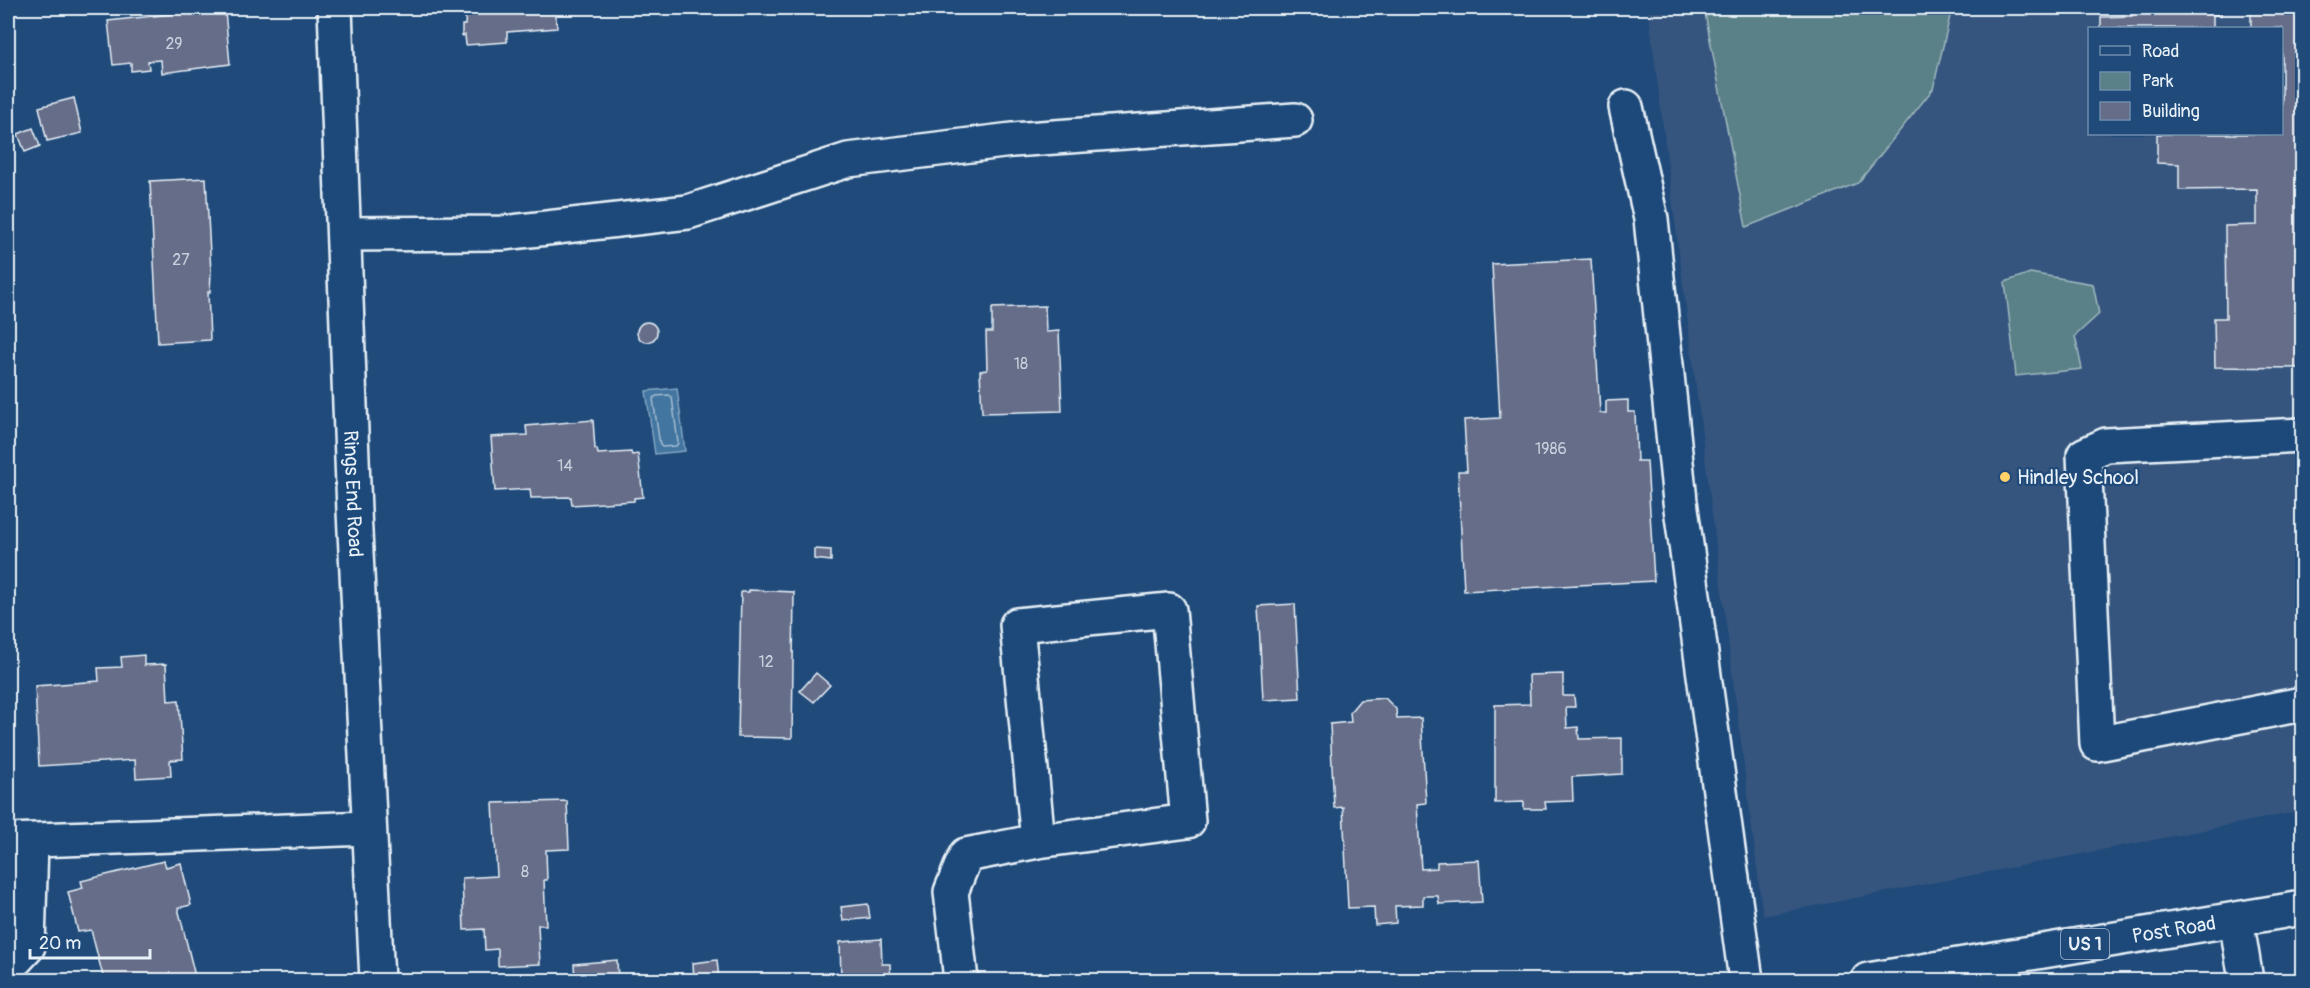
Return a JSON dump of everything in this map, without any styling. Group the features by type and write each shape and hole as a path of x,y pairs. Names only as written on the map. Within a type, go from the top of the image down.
{"street":[{"name":"Rings End Road","path":"335,8 354,511 377,981"},
{"path":"1626,107 1651,219 1680,501 1746,981"},
{"path":"344,234 503,233 688,212 848,160 1012,140 1295,120"},
{"path":"2302,435 2106,445 2084,455 2097,744 2302,704"},
{"path":"962,981 951,892 966,855 1038,841 1188,821 1169,610 1017,625 1038,841"},
{"path":"8,960 16,959 28,946 19,841 369,828"},
{"name":"Post Road","path":"1868,981 2302,908"},
{"path":"2236,919 2246,981"}],"shaded area":[{"name":"Hindley School","path":"1648,8 2302,8 2302,811 1763,916"}],"green space":[{"path":"1704,8 1951,8 1951,12 1933,89 1858,183 1746,227"},
{"path":"2030,273 2093,284 2099,314 2075,336 2082,369 2016,376 2005,282"}],"water":[{"path":"677,388 685,451 655,454 646,391"}],"building":[{"path":"466,8 555,8 557,28 507,32 507,42 466,45 465,35 462,36 462,25 465,25"},
{"path":"2132,8 2221,8 2221,15 2213,15 2213,27 2101,27 2101,17 2132,16"},
{"path":"2251,8 2302,8 2302,368 2215,367 2214,318 2226,318 2225,226 2257,225 2257,189 2179,190 2179,164 2157,163 2157,135 2283,135 2283,27 2251,27"},
{"path":"225,11 230,64 162,73 161,60 148,61 149,69 131,71 131,63 113,65 108,21 189,12 189,14"},
{"path":"74,98 82,133 47,141 39,107"},
{"path":"33,128 40,146 25,152 18,134"},
{"path":"206,178 211,273 210,292 208,292 210,340 158,343 150,181"},
{"path":"1591,259 1600,413 1606,413 1606,401 1628,400 1628,412 1635,412 1637,461 1647,461 1654,581 1464,591 1458,471 1467,471 1464,420 1500,418 1492,264"},
{"path":"1045,306 1046,332 1059,331 1062,411 982,413 980,371 987,370 986,332 992,332 992,308"},
{"path":"647,322 654,325 657,332 654,339 647,342 640,339 637,332 640,325"},
{"path":"593,420 595,449 598,454 631,452 632,455 638,454 643,497 634,498 634,501 572,505 571,497 531,498 530,489 495,491 491,437 527,435 526,426"},
{"path":"814,549 831,550 831,561 814,559"},
{"path":"749,590 794,592 792,738 738,737 741,592 749,592"},
{"path":"1295,604 1300,698 1263,700 1258,606"},
{"path":"144,655 144,665 166,664 168,701 179,700 183,759 170,760 171,776 136,778 135,760 39,766 35,686 99,681 98,668 122,667 121,657"},
{"path":"816,673 830,685 814,702 800,691"},
{"path":"1563,674 1563,696 1574,696 1575,707 1566,707 1567,728 1578,727 1579,739 1622,738 1622,774 1572,777 1573,801 1545,802 1546,809 1524,809 1524,802 1495,803 1495,705 1530,704 1529,675"},
{"path":"1385,698 1396,709 1397,719 1421,718 1426,803 1417,804 1421,869 1437,868 1437,862 1479,860 1482,902 1439,904 1438,896 1423,896 1423,905 1395,906 1396,923 1375,925 1374,907 1348,908 1343,807 1334,808 1330,724 1351,722 1350,712 1360,700"},
{"path":"567,801 569,849 546,850 547,880 544,880 546,925 538,925 540,964 498,966 498,949 485,950 484,929 464,930 462,878 497,876 493,803"},
{"path":"164,861 166,867 181,863 191,905 178,908 196,980 104,980 91,930 78,932 68,892 83,888 81,881"},
{"path":"868,904 870,918 843,921 841,907"},
{"path":"881,939 882,964 890,964 891,980 841,980 840,942"},
{"path":"617,960 618,980 575,980 574,964"},
{"path":"717,960 719,980 694,980 693,963"}],"place":[{"name":"Hindley School","path":"2005,477"}]}
